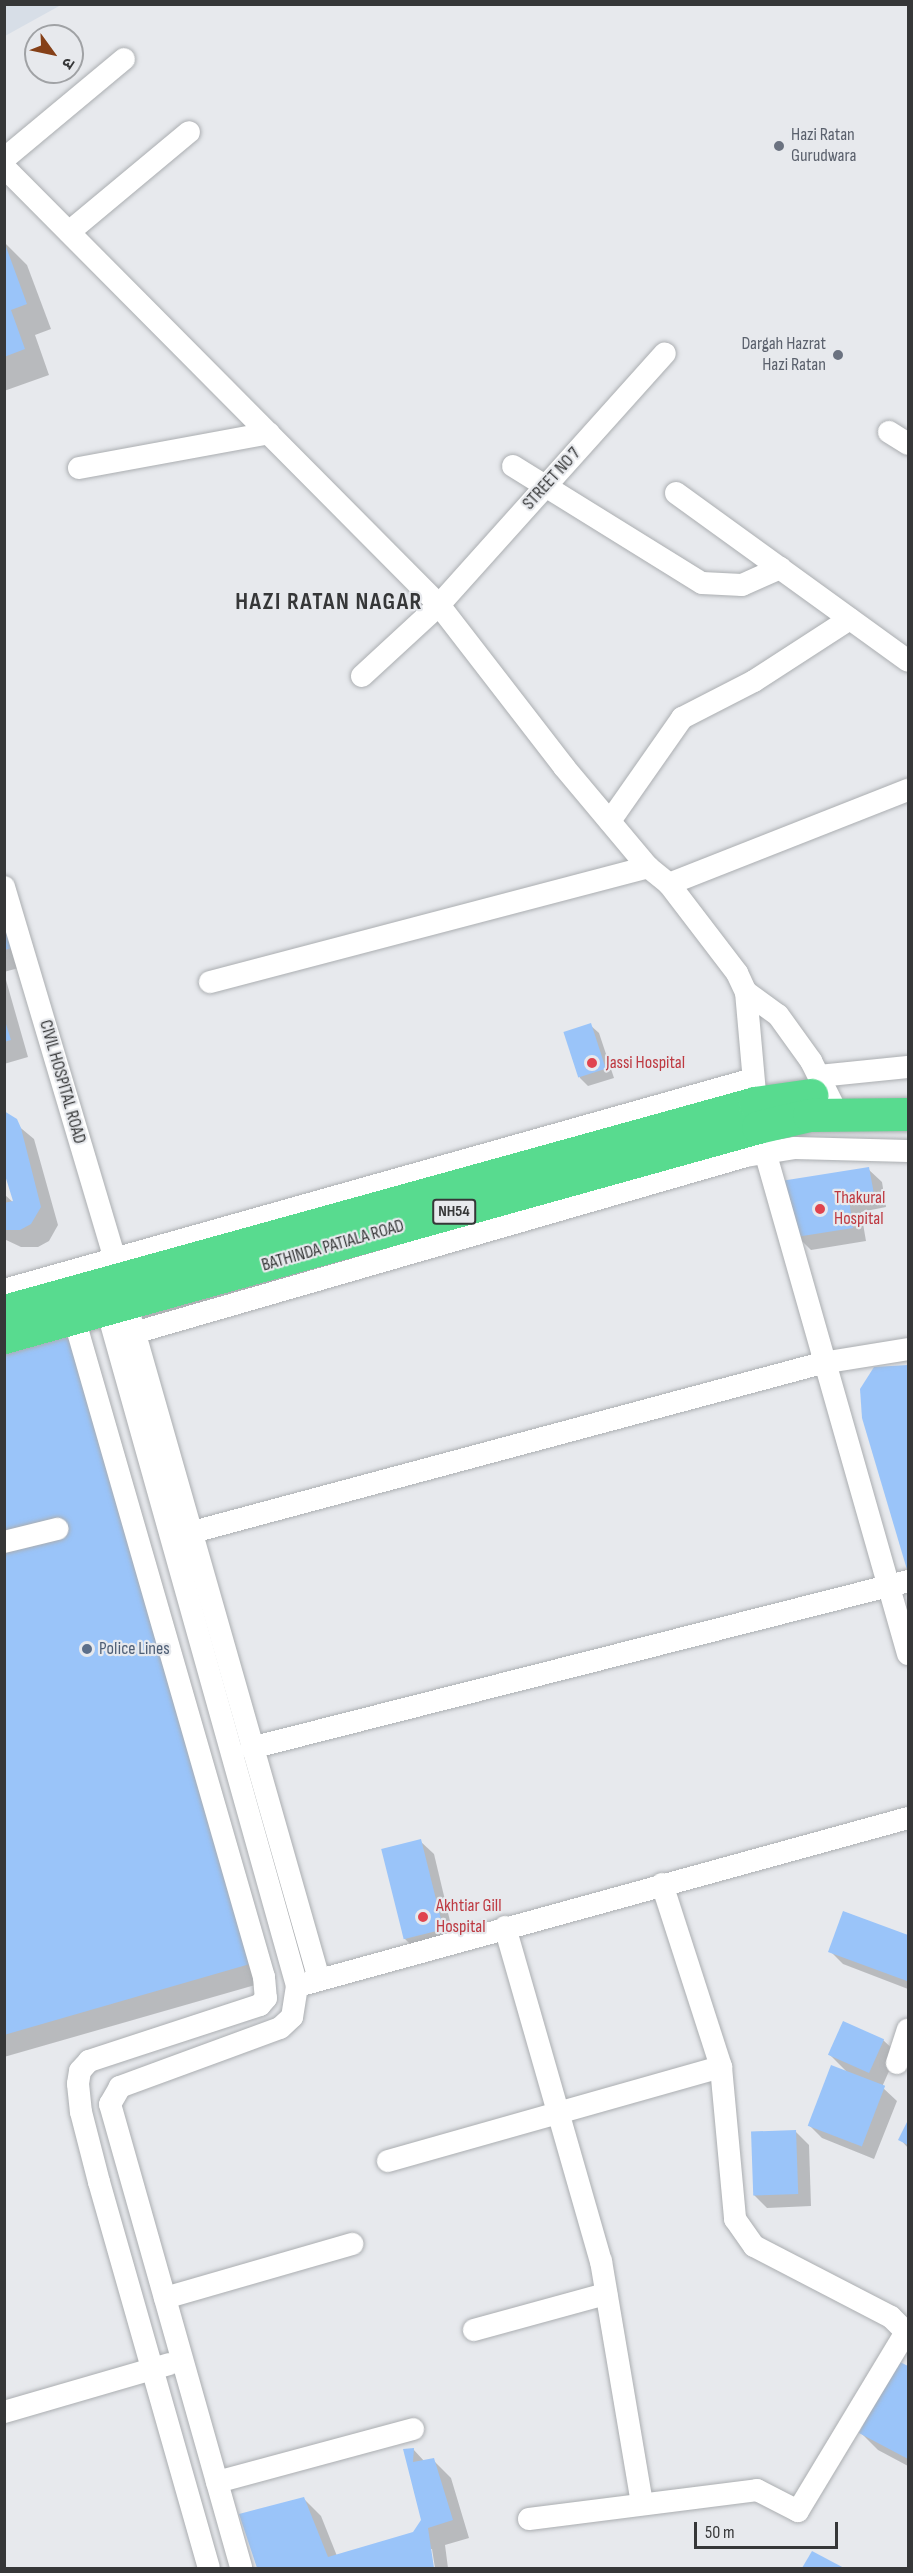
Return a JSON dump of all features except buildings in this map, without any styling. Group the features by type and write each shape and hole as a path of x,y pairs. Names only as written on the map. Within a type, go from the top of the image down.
{"highway":[{"name":"NH54","path":"828,1094 909,1114"},
{"name":"NH54","path":"4,1337 828,1094 909,1095"},
{"name":"NH54","path":"4,1311 120,1304"}],"street":[{"path":"4,159 124,59"},
{"path":"69,232 189,132"},
{"path":"4,167 439,605 610,821 648,867 669,884 746,992 778,1015 828,1094 909,1066"},
{"name":"STREET NO 7","path":"362,676 439,605 665,353"},
{"path":"889,432 909,444"},
{"path":"79,468 269,433"},
{"path":"513,466 702,583 742,585 780,568"},
{"path":"676,493 909,661"},
{"path":"610,821 682,718 754,681 850,619"},
{"path":"669,884 909,790"},
{"path":"210,982 648,867"},
{"name":"CIVIL HOSPITAL ROAD","path":"4,887 120,1304"},
{"path":"746,992 758,1116 822,1363 898,1583 909,1654"},
{"path":"4,1290 120,1304 758,1116 840,1147 909,1151"},
{"path":"83,1350 120,1304"},
{"path":"120,1304 319,1979"},
{"path":"120,1304 297,1986 292,2017 280,2028 114,2092 110,2104 241,2568"},
{"path":"74,1318 219,1811 264,1977 266,1998"},
{"path":"189,1533 822,1363 909,1349"},
{"path":"4,1542 57,1529"},
{"path":"251,1748 898,1583"},
{"path":"209,2568 81,2112 80,2071 89,2061 108,2053 249,2012 266,1998 319,1979 909,1818"},
{"path":"529,2519 757,2490 798,2511 907,2333 891,2317 754,2246 735,2219 721,2067 662,1884"},
{"path":"505,1927 559,2112 606,2294 642,2503"},
{"path":"897,2063 909,2030"},
{"path":"388,2161 721,2067"},
{"path":"165,2298 352,2244"},
{"path":"474,2330 606,2294"},
{"path":"4,2412 155,2369 182,2359"},
{"path":"217,2482 413,2429"}],"shaded area":[{"path":"5,4 61,4 24,24 5,36"}],"place":[{"name":"Hazi Ratan Gurudwara","path":"779,146"},
{"name":"Dargah Hazrat Hazi Ratan","path":"838,355"},
{"name":"Jassi Hospital","path":"592,1063"},
{"name":"Thakural Hospital","path":"820,1209"},
{"name":"Police Lines","path":"87,1649"},
{"name":"Akhtiar Gill Hospital","path":"423,1917"}],"district":[{"name":"HAZI RATAN NAGAR","path":"329,602"}]}
